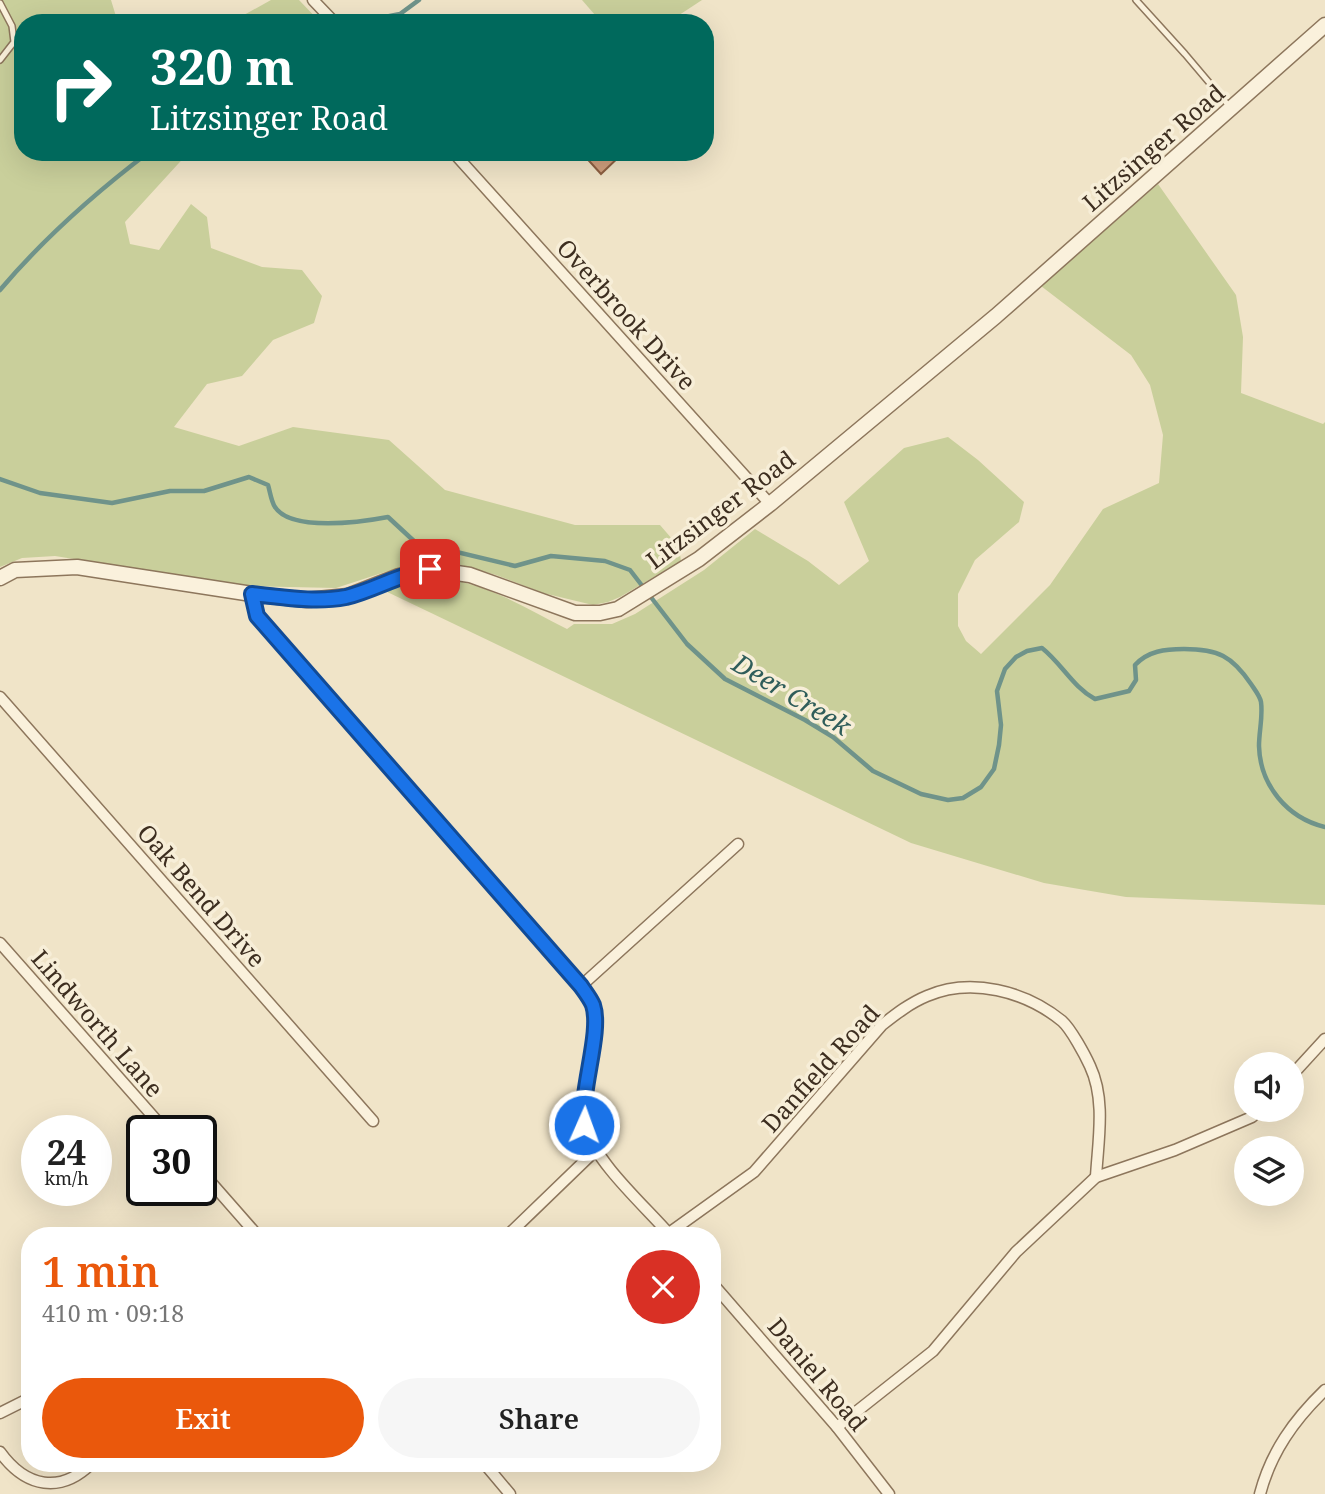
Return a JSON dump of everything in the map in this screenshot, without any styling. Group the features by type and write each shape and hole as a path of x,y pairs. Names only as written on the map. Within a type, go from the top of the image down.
{"street":[{"path":"313,0 327,14"},
{"name":"Litzsinger Road","path":"0,578 15,570 77,567 307,600 348,596 398,576 430,569 470,575 575,613 600,614 626,604 722,543 770,504 996,316 1325,25"},
{"name":"Overbrook Drive","path":"461,161 770,504"},
{"path":"252,594 257,616 581,986 593,1004 595,1023 583,1113 584,1125 595,1151 664,1227"},
{"name":"Oak Bend Drive","path":"0,697 373,1121"},
{"path":"581,986 738,844"},
{"name":"Lindworth Lane","path":"0,943 152,1115"},
{"name":"Danfield Road","path":"679,1227 754,1172 882,1025 904,1008 928,996 951,989 977,987 1027,998 1064,1023 1091,1068 1101,1110 1096,1177"},
{"path":"1304,1062 1325,1039"},
{"path":"837,1427 933,1351 1016,1252 1096,1177 1175,1150 1240,1122"},
{"path":"516,1227 595,1151"},
{"path":"217,1189 250,1227"},
{"name":"Daniel Road","path":"721,1293 837,1427 884,1493"},
{"path":"1260,1494 1283,1438 1304,1410 1325,1390"},
{"path":"0,1413 21,1402"},
{"path":"0,1452 17,1472 32,1483 48,1487 65,1485 84,1472"},
{"path":"492,1472 510,1494"}],"lane":[{"path":"1136,0 1231,109"},
{"path":"0,3 12,26 14,42 0,60"}],"green space":[{"path":"0,0 111,0 115,14 14,14 14,161 181,161 125,222 130,244 159,250 191,204 207,217 211,248 262,267 302,270 322,296 314,323 273,340 242,376 207,384 174,427 239,446 293,427 389,440 445,490 575,525 660,525 679,547 681,561 620,597 593,605 543,593 496,575 447,561 425,559 336,588 243,586 55,556 22,558 0,567"},
{"path":"271,0 299,0 312,14 246,14"},
{"path":"582,0 702,0 681,14 594,14"},
{"path":"1158,184 1236,295 1243,337 1241,393 1323,424 1325,422 1325,905 1126,897 1044,883 911,843 381,589 418,579 438,578 496,593 567,629 574,624 612,624 635,614 704,570 755,529 808,561 839,585 869,561 844,502 904,448 948,437 1024,502 1019,522 975,560 958,594 958,626 966,641 981,654 1050,585 1103,509 1159,483 1163,435 1150,385 1131,355 1041,286"}],"building":[{"path":"589,161 615,161 601,174"}],"waterway":[{"path":"400,14 419,0"},
{"path":"0,290 34,252 71,217 138,161"},
{"name":"Deer Creek","path":"0,479 40,493 112,503 170,491 204,491 249,477 268,485 275,507 283,515 296,520 328,523 388,517 415,542 515,566 551,556 605,561 630,570 687,644 725,679 833,737 873,771 921,794 948,800 963,798 981,787 994,769 1001,725 997,691 1005,669 1016,657 1042,648 1080,688 1095,699 1129,691 1136,680 1135,665 1151,654 1177,649 1215,653 1237,667 1260,698 1259,746 1264,774 1270,786 1288,808 1311,823 1325,827"}],"route":[{"path":"430,569 398,576 348,596 330,599 307,600 252,594 257,616 581,986 593,1004 595,1023 583,1113 584,1125"}]}
